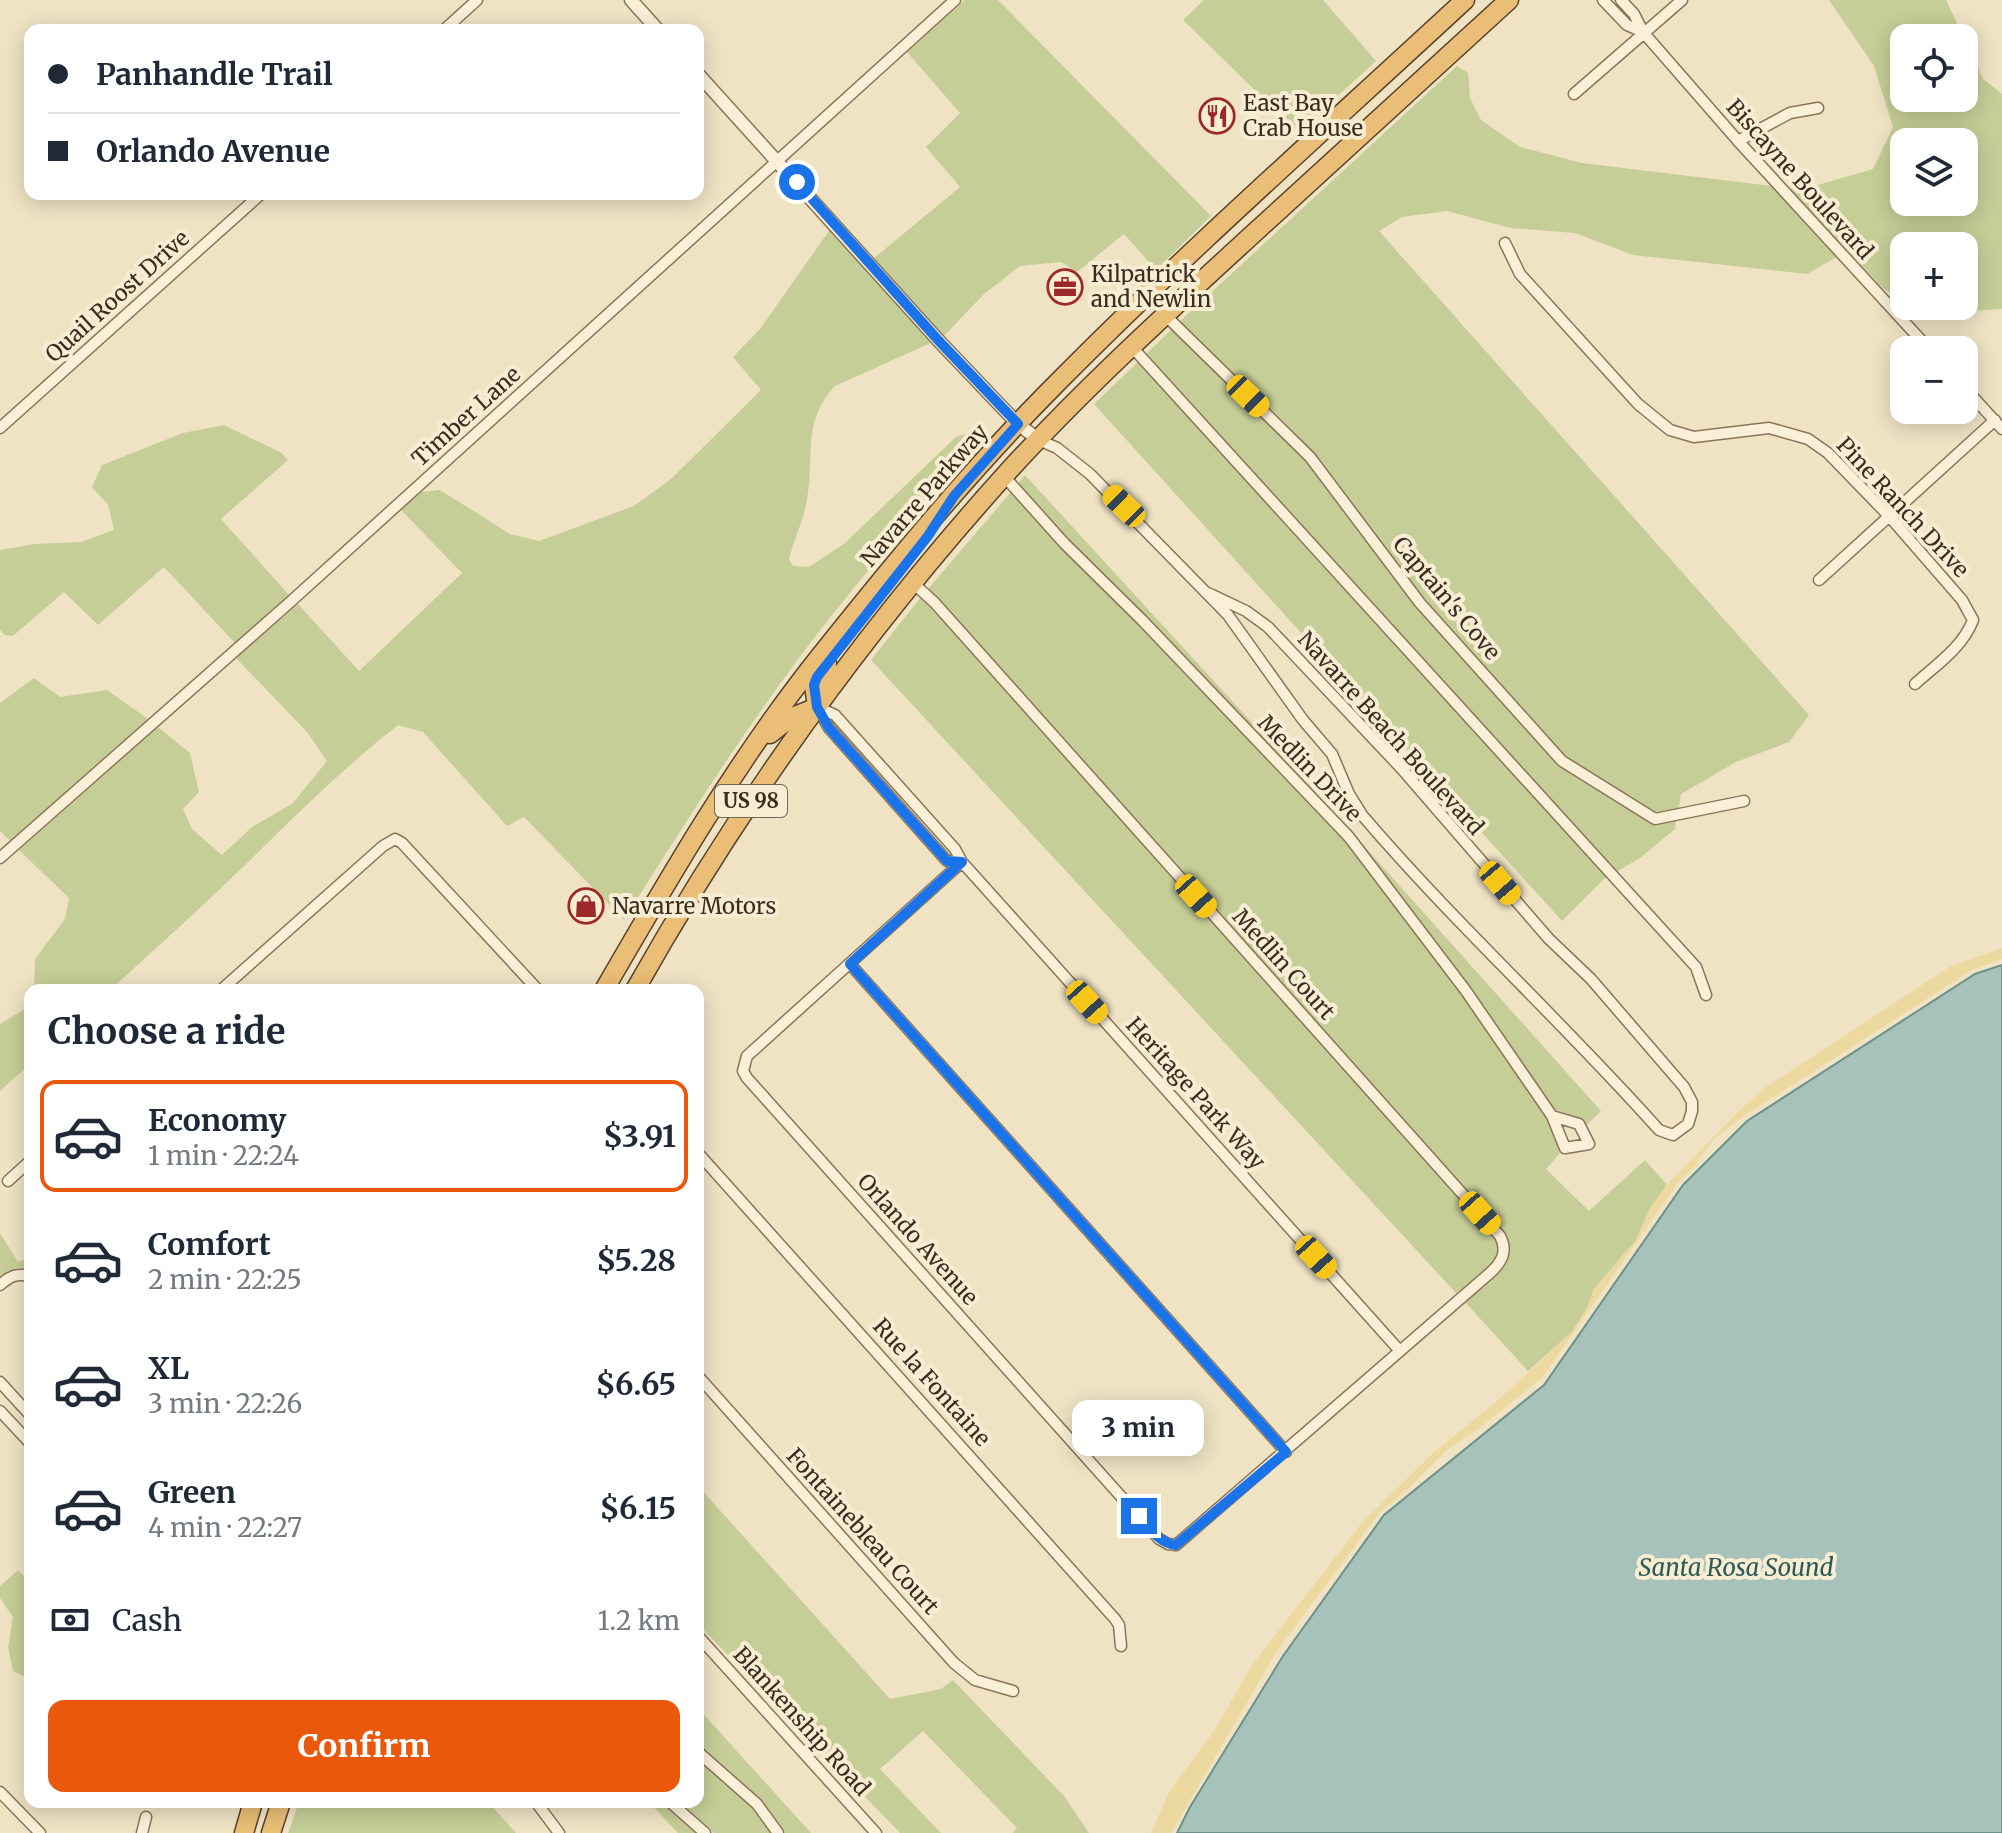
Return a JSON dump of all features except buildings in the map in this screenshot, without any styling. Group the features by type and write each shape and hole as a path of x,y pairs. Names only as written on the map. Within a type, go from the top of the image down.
{"highway":[{"name":"Navarre Parkway","path":"607,984 674,869 746,758 819,657 954,496 1018,424 1147,295 1465,0"},
{"name":"US 98","path":"639,984 768,775 914,584 1004,476 1165,315 1509,0"},
{"path":"746,758 783,723 817,707 814,685 817,677 928,536 954,496"},
{"path":"244,1833 251,1808"},
{"path":"271,1833 279,1808"}],"street":[{"path":"451,24 477,0"},
{"path":"631,0 653,24"},
{"name":"Timber Lane","path":"0,858 300,594 955,0"},
{"name":"Biscayne Boulevard","path":"1603,0 1627,25 1643,32"},
{"name":"Biscayne Boulevard","path":"1621,0 1634,14 1643,32 1738,141 1917,336"},
{"path":"1574,94 1682,0"},
{"path":"704,81 1018,424 1039,440 1057,448 1090,474 1208,593"},
{"path":"1738,141 1790,113 1818,108"},
{"name":"Quail Roost Drive","path":"0,428 254,200"},
{"name":"Pine Ranch Drive","path":"1505,243 1520,274 1659,423 1670,430 1694,437 1769,428 1808,439 1828,453 1889,516 1962,600 1973,620 1958,645 1915,684"},
{"name":"Captain's Cove","path":"1165,315 1310,457 1420,603 1562,761 1655,819 1744,801"},
{"path":"1132,347 1696,967 1706,995"},
{"path":"1819,580 1889,516 1998,425 1978,403"},
{"name":"Medlin Drive","path":"1004,476 1064,543 1142,620 1349,837 1466,991 1552,1116"},
{"name":"Medlin Court","path":"914,584 934,602 1500,1236 1504,1251 1498,1266 1399,1350"},
{"name":"Navarre Beach Boulevard","path":"1208,593 1246,611 1268,627 1401,768 1549,939 1591,979 1684,1087 1692,1102 1688,1124 1683,1130 1673,1135 1659,1130 1599,1063 1476,941 1375,831 1353,803 1332,754 1303,720 1246,638 1208,593"},
{"name":"Heritage Park Way","path":"817,707 835,715 955,849 962,862 1399,1350"},
{"path":"228,984 383,846 395,839 532,984"},
{"name":"Orlando Avenue","path":"962,862 747,1056 743,1071 1159,1539 1168,1544 1183,1542 1286,1452"},
{"path":"850,964 1286,1452 1399,1350"},
{"name":"Rue la Fontaine","path":"704,1160 1115,1619 1119,1625 1121,1646"},
{"path":"8,1181 24,1166"},
{"path":"0,1285 9,1277 24,1275"},
{"path":"0,1382 24,1408"},
{"name":"Fontainebleau Court","path":"704,1383 954,1663 975,1680 1013,1691"},
{"path":"0,1411 24,1437"},
{"name":"Blankenship Road","path":"704,1643 876,1833"},
{"path":"704,1757 757,1804 778,1833"},
{"path":"0,1792 40,1833"},
{"path":"540,1808 559,1833"},
{"path":"677,1808 705,1833"},
{"path":"142,1833 146,1817"}],"green space":[{"path":"965,0 998,0 1211,216 1156,270 1124,234 1077,272 1061,262 1020,266 983,295 943,337 873,259 960,187 926,147 960,113 907,52"},
{"path":"1204,0 1323,0 1376,61 1298,132 1183,20"},
{"path":"1829,0 1946,0 1957,24 1890,24 1890,112 1978,112 1978,68 1983,79 2002,94 2002,309 1978,310 1978,232 1890,232 1890,293 1788,188 1804,189 1873,169 1890,133 1890,216 1978,216 1978,128 1893,127 1874,66"},
{"path":"1457,66 1468,73 1470,98 1481,120 1520,147 1582,163 1772,186 1837,257 1807,274 1633,255 1575,233 1510,228 1447,211 1402,217 1379,231 1809,715 1789,742 1736,762 1681,794 1679,808 1656,813 1565,757 1425,599 1313,453 1179,322"},
{"path":"831,228 933,342 835,386 824,399 813,426 807,499 789,559 793,566 809,567 845,543 957,436 977,431 983,438 881,555 808,646 723,766 624,920 524,817 507,826 423,732 398,725 338,776 117,984 34,984 35,959 65,919 69,898 19,850 158,727 190,753 199,792 183,809 192,829 222,855 252,827 292,804 327,761 307,732 236,658 298,604 359,671 462,573 401,510 421,492 440,490 510,534 539,541 634,506 671,479 761,390 733,357 760,329"},
{"path":"1172,329 1306,461 1416,606 1558,765 1653,824 1676,821 1675,829 1640,858 1604,879 1562,921 1094,404"},
{"path":"224,425 282,453 288,460 221,519 289,595 284,600 230,647 234,642 164,567 98,625 64,592 13,636 5,635 0,630 0,550 35,544 81,542 114,530 108,505 92,487 102,465 183,433"},
{"path":"1025,475 1344,823 1146,616 1068,540 1018,484"},
{"path":"1011,492 1060,547 1138,624 1345,841 1461,994 1546,1116 1562,1151 1546,1169 1589,1211 1645,1160 1667,1185 1650,1208 1636,1240 1594,1289 1588,1306 1572,1332 1528,1371 1465,1302 1500,1273 1509,1254 1504,1232 928,589"},
{"path":"921,597 1496,1239 1496,1255 1478,1276 1456,1293 871,660"},
{"path":"34,678 60,697 107,690 148,719 10,841 0,831 0,703"},
{"path":"1357,838 1601,1111 1586,1126 1580,1118 1554,1109 1470,988"},
{"path":"24,1010 24,1069 0,1091 0,1024"},
{"path":"0,1233 18,1262 24,1260 24,1269 17,1268 0,1276"},
{"path":"704,1493 890,1699 941,1689 953,1680 1064,1796 1089,1833 1013,1833 1017,1828 923,1731 880,1769 941,1833 900,1833 704,1630"},
{"path":"18,1570 24,1576 24,1676 13,1671 8,1647 13,1617 0,1598 0,1586"},
{"path":"704,1715 811,1833 785,1833 761,1800 704,1750"},
{"path":"704,1764 753,1808 772,1833 714,1833 685,1808 704,1808"},
{"path":"297,1808 493,1808 516,1833 288,1833"},
{"path":"655,1808 668,1808 697,1833 678,1833"}],"sand":[{"path":"2002,948 2002,959 1972,970 1744,1116 1713,1140 1694,1167 1679,1181 1542,1378 1448,1449 1380,1512 1277,1651 1171,1833 1151,1833 1169,1792 1214,1731 1252,1665 1361,1524 1434,1452 1496,1402 1572,1332 1588,1306 1594,1289 1636,1240 1650,1208 1672,1179 1763,1089 1951,966"}],"water":[{"name":"Santa Rosa Sound","path":"2002,965 2002,1833 1177,1833 1283,1656 1384,1515 1544,1385 1683,1185 1747,1121 1975,974"}],"place":[{"name":"East Bay Crab House","path":"1217,116"},
{"name":"Kilpatrick and Newlin","path":"1065,287"},
{"name":"Navarre Motors","path":"586,906"}],"route":[{"path":"797,182 938,340 1018,424 954,496 928,536 832,657 814,685 817,707 829,728 947,861 962,862 850,964 1286,1452 1183,1542 1176,1545 1159,1539 1139,1516"}]}
